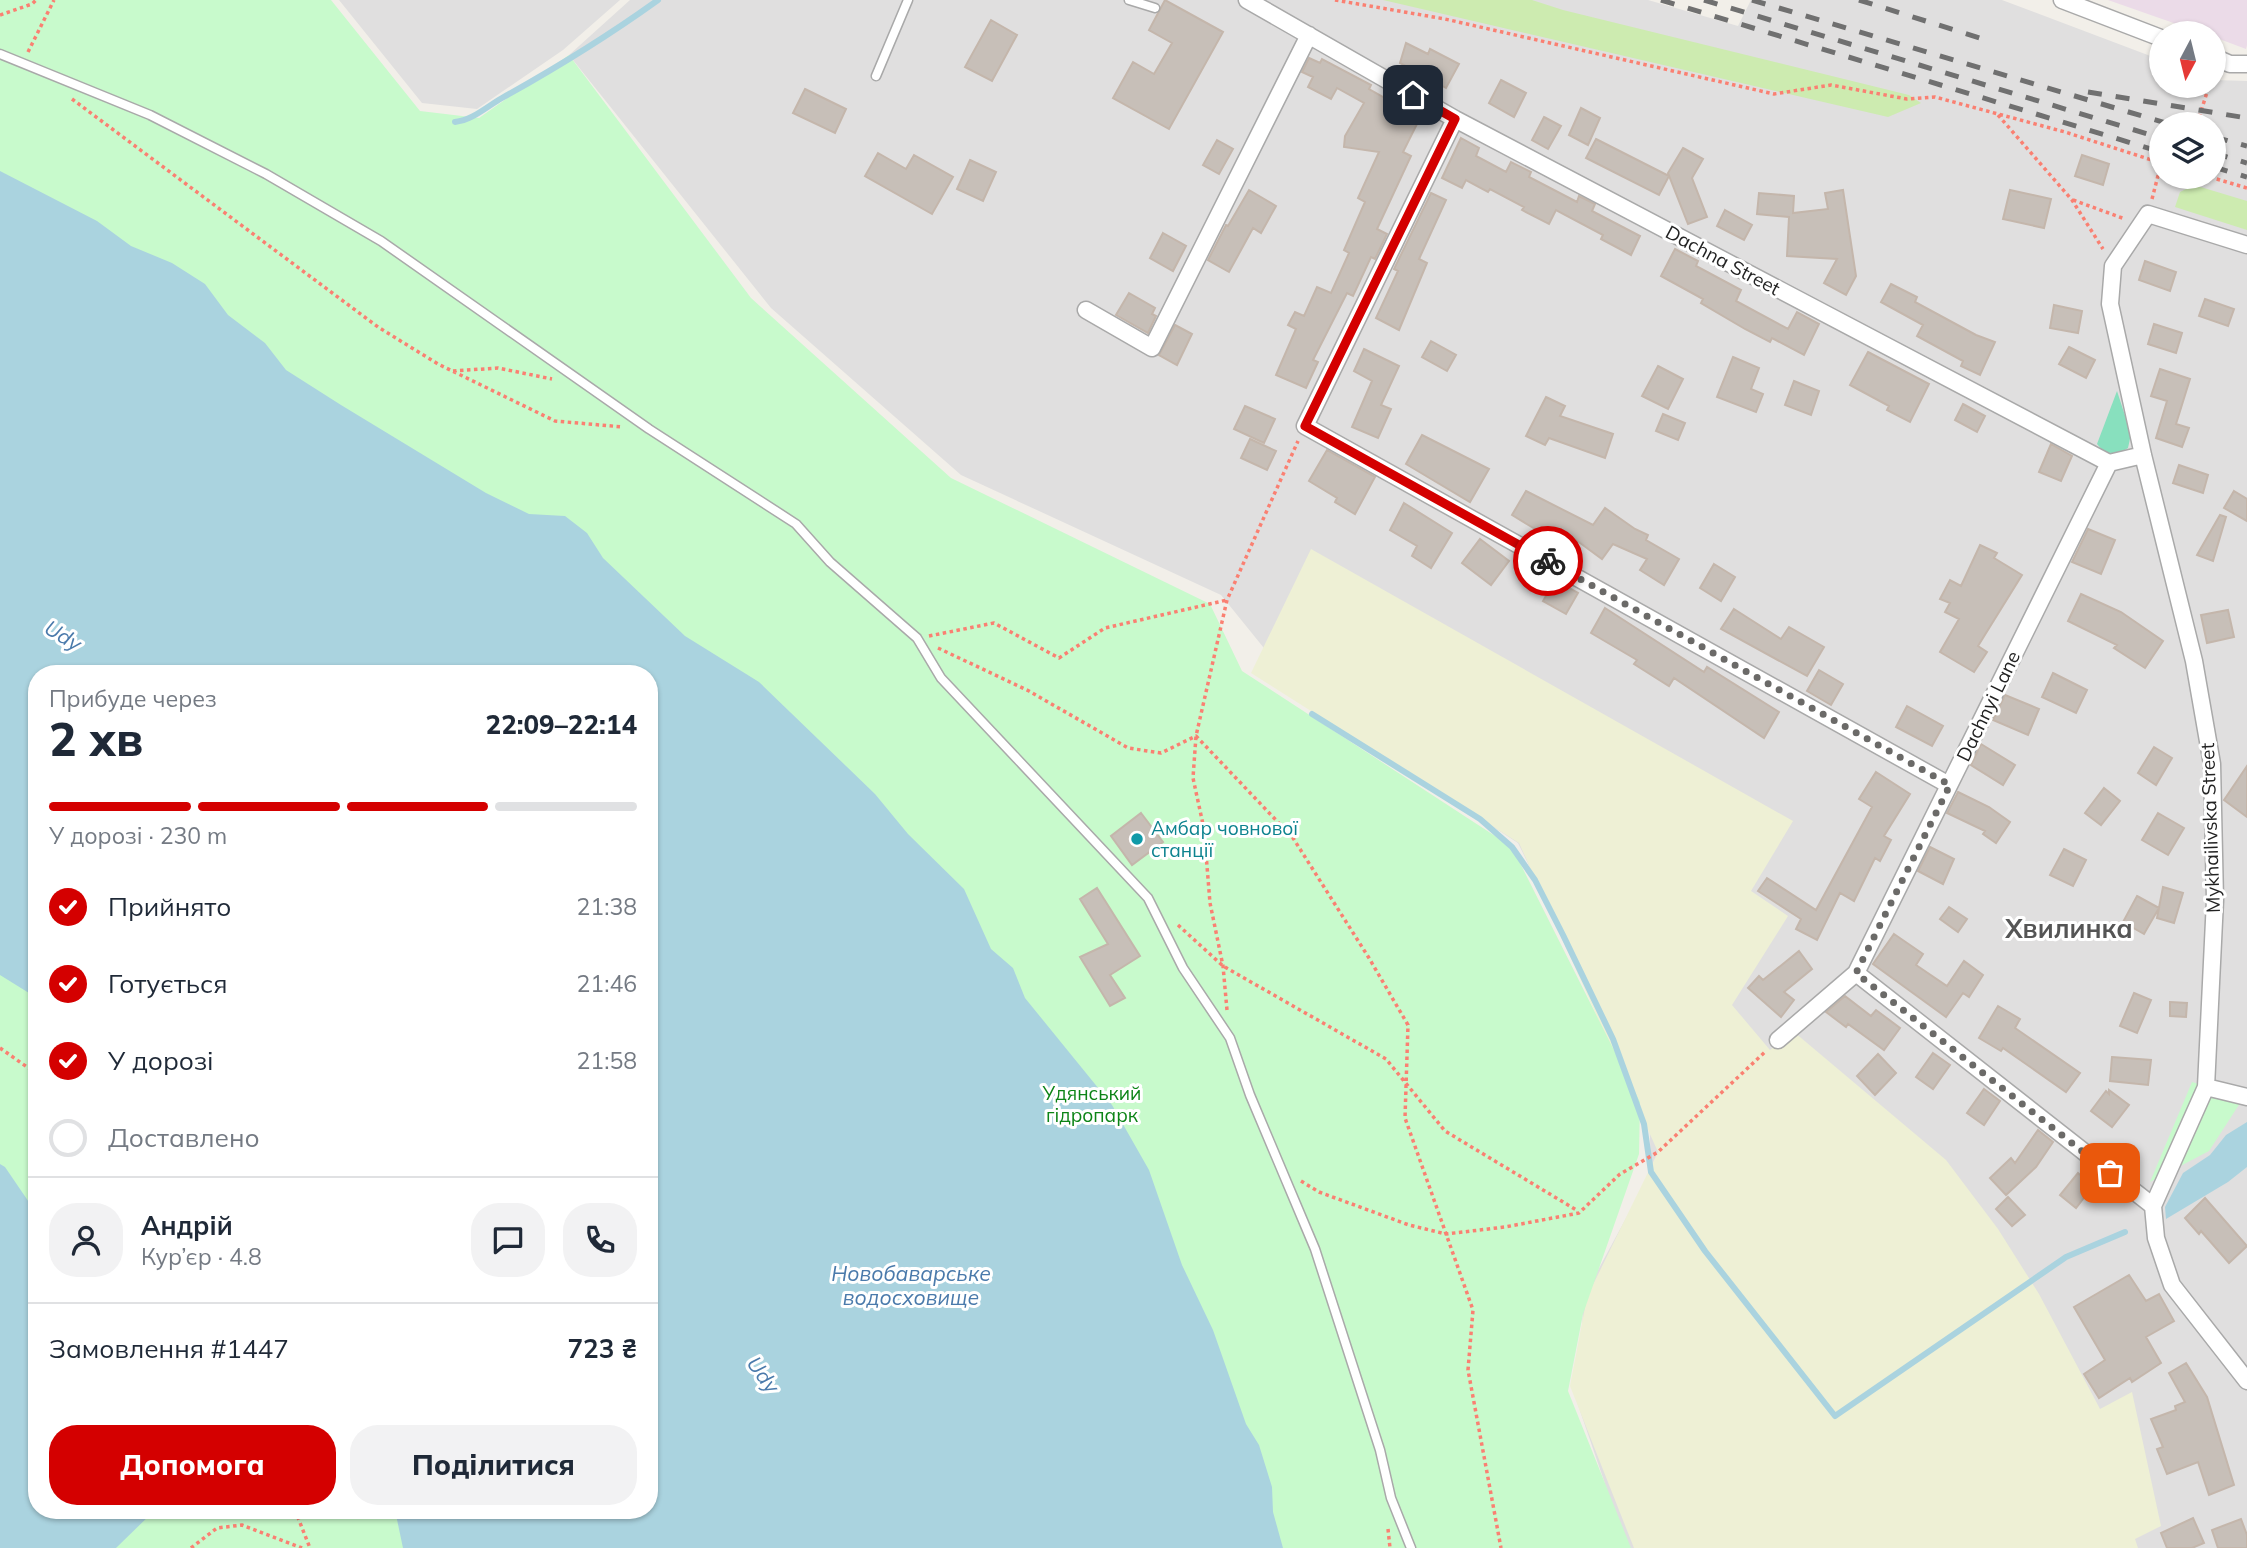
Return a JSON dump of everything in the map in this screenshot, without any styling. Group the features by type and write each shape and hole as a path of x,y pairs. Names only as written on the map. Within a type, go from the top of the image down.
{"street":[{"name":"Dachna Street","path":"1247,0 1455,119 2109,463"},
{"path":"2062,0 2149,33"},
{"path":"1086,310 1152,348 1309,35"},
{"path":"2226,62 2247,64"},
{"path":"1455,119 1305,426 1950,785"},
{"path":"2148,214 2247,244"},
{"name":"Mykhailivska Street","path":"2148,214 2113,266 2110,304 2143,455 2194,661 2212,764 2215,900 2206,1087 2153,1206"},
{"path":"2109,463 2143,455"},
{"name":"Dachnyi Lane","path":"1778,1040 1856,973 2109,463"},
{"path":"1856,973 2153,1206 2156,1238 2172,1285 2247,1381"},
{"path":"2206,1087 2247,1097"}],"lane":[{"path":"876,76 908,0"},
{"path":"1129,0 1155,8"},
{"path":"0,54 150,115 266,174 381,241 649,429 796,524 830,562 917,638 941,678 1148,898 1183,968 1230,1038 1280,1170 1315,1249 1380,1450 1391,1498 1411,1548"}],"path":[{"path":"0,15 32,5 36,0"},
{"path":"22,63 54,0"},
{"path":"1335,0 1446,19 1774,94 1832,85 1907,99 1935,97 2065,132 2149,159"},
{"path":"64,94 319,280 378,327 451,371 555,421 649,429"},
{"path":"1997,114 2073,200 2113,266"},
{"path":"2226,182 2247,188"},
{"path":"2073,200 2127,220 2148,214 2154,189"},
{"path":"451,371 498,368 563,382"},
{"path":"1230,1038 1223,966 1210,903 1204,829 1193,778 1196,736 1227,600 1305,426"},
{"path":"917,638 994,623 1059,658 1105,628 1227,600"},
{"path":"917,638 1029,691 1128,748 1161,753 1177,748 1196,736"},
{"path":"1196,736 1293,838 1408,1025 1405,1118 1473,1310 1468,1370 1501,1548"},
{"path":"1176,923 1223,966 1386,1059 1445,1131 1579,1213"},
{"path":"1280,1170 1319,1192 1409,1225 1446,1234 1505,1227 1579,1213 1620,1174 1658,1152 1778,1040"},
{"path":"0,1048 28,1068"},
{"path":"299,1519 310,1548"},
{"path":"191,1548 217,1528 242,1525 302,1548"}],"shaded area":[{"path":"339,0 620,0 563,50 477,109 422,103"},
{"path":"630,0 1648,0 1738,26 1751,0 2002,0 2149,55 2149,98 2226,98 2226,80 2247,81 2247,1548 1627,1548 1577,1402 1584,1296 1651,1172 1649,1108 1518,843 1314,710 1221,595 961,475 771,308 569,55"},
{"path":"2108,0 2247,0 2246,49 2226,42 2226,21 2168,21"}],"green space":[{"name":"Удянський гідропарк","path":"0,0 331,0 420,111 479,118 569,55 751,298 951,478 1210,604 1242,671 1512,847 1640,1102 1639,1154 1583,1314 1568,1391 1631,1548 0,1548"},
{"path":"1383,0 1532,0 1563,10 1909,95 1921,103 1888,117"},
{"path":"2186,189 2207,189 2247,201 2247,230 2175,207 2180,192"},
{"path":"2117,391 2131,434 2128,448 2118,454 2104,452 2097,444"},
{"path":"1311,549 1793,821 1751,891 1788,916 1732,1005 1770,1050 1794,1032 1946,1160 1998,1229 2039,1294 2100,1409 2132,1392 2161,1526 2135,1539 2138,1548 1634,1548 1570,1386 1587,1297 1658,1152 1519,843 1251,673"},
{"path":"2192,1082 2244,1097 2209,1151 2150,1182"}],"water":[{"name":"Новобаварське водосховище","path":"0,171 97,221 131,246 172,263 205,284 228,315 265,343 286,370 341,405 486,493 529,514 565,516 587,533 603,558 685,636 759,682 875,794 908,834 964,889 991,949 1013,968 1025,998 1112,1105 1149,1170 1182,1265 1213,1330 1246,1424 1259,1445 1272,1487 1273,1512 1283,1548 403,1548 397,1519 658,1519 658,665 28,665 28,992 0,975"},
{"path":"2247,1122 2247,1167 2228,1182 2166,1219 2165,1207 2183,1173 2210,1155 2226,1135"},
{"path":"0,1164 5,1167 28,1201 28,1519 146,1519 116,1548 0,1548"}],"building":[{"path":"1165,0 1223,32 1169,129 1113,98 1133,62 1154,74 1172,43 1149,30"},
{"path":"991,20 1017,35 992,81 965,67"},
{"path":"1406,43 1428,54 1430,49 1459,64 1446,88 1400,63"},
{"path":"1309,58 1320,63 1322,59 1371,85 1369,89 1420,118 1403,152 1411,156 1377,229 1387,234 1375,259 1371,257 1353,296 1347,293 1313,360 1318,362 1306,388 1276,375 1296,329 1288,325 1295,312 1304,316 1317,287 1331,293 1349,253 1344,250 1365,202 1358,198 1379,152 1344,147 1345,136 1364,103 1337,88 1331,99 1308,87 1313,77 1302,72"},
{"path":"1501,80 1526,93 1514,117 1489,103"},
{"path":"805,89 846,109 835,133 793,113"},
{"path":"1581,108 1600,118 1588,145 1569,135"},
{"path":"1544,117 1561,126 1548,149 1532,140"},
{"path":"1461,138 1479,148 1476,156 1506,172 1511,162 1531,172 1529,177 1577,202 1579,196 1595,204 1592,211 1640,236 1631,255 1601,239 1603,235 1556,210 1549,224 1490,189 1488,192 1466,180 1462,188 1442,178"},
{"path":"1596,139 1669,176 1659,195 1586,158"},
{"path":"1217,140 1233,149 1219,174 1203,165"},
{"path":"1683,148 1703,159 1692,178 1707,217 1688,224 1668,173"},
{"path":"878,153 906,169 914,155 953,177 932,214 865,176"},
{"path":"2082,155 2109,164 2103,185 2075,176"},
{"path":"970,160 996,172 983,201 957,189"},
{"path":"1249,190 1276,206 1261,233 1253,228 1229,272 1208,260 1226,225 1228,226"},
{"path":"1843,190 1856,276 1846,295 1824,283 1837,259 1787,256 1789,217 1757,214 1759,193 1794,196 1793,213 1828,209 1825,193"},
{"path":"2010,190 2051,199 2044,228 2003,219"},
{"path":"1431,193 1446,200 1419,259 1427,263 1399,330 1376,318 1398,271 1394,269"},
{"path":"1725,210 1752,225 1744,240 1717,226"},
{"path":"1163,233 1186,246 1173,271 1150,258"},
{"path":"1675,249 1698,261 1696,266 1741,290 1736,301 1788,329 1797,312 1819,324 1804,355 1772,338 1770,342 1745,329 1701,303 1703,299 1661,276"},
{"path":"2145,261 2176,272 2170,291 2139,280"},
{"path":"1891,284 1917,297 1915,302 1976,335 1995,342 1980,375 1961,366 1963,361 1917,336 1923,325 1881,302"},
{"path":"1129,293 1155,308 1152,314 1156,316 1148,333 1116,315"},
{"path":"2205,299 2234,309 2228,326 2199,316"},
{"path":"2054,305 2082,311 2078,333 2050,328"},
{"path":"2154,324 2182,333 2176,353 2148,344"},
{"path":"1175,325 1192,334 1177,365 1159,355"},
{"path":"1431,341 1456,355 1447,371 1422,357"},
{"path":"2069,347 2095,360 2086,378 2059,364"},
{"path":"1364,349 1399,366 1381,405 1391,409 1378,438 1352,427 1372,381 1354,371"},
{"path":"1868,352 1929,384 1910,422 1887,410 1889,406 1850,385"},
{"path":"1733,357 1759,368 1751,389 1763,394 1756,412 1717,397"},
{"path":"1658,366 1683,379 1668,409 1642,396"},
{"path":"2160,369 2190,379 2176,424 2189,428 2182,447 2156,438 2167,401 2151,396"},
{"path":"1794,381 1819,391 1811,415 1785,405"},
{"path":"1546,397 1565,406 1560,416 1613,434 1605,458 1549,438 1545,445 1526,436"},
{"path":"1963,404 1985,416 1977,432 1955,420"},
{"path":"1245,406 1275,419 1264,443 1234,429"},
{"path":"1663,414 1685,423 1678,440 1656,431"},
{"path":"1422,435 1489,469 1470,502 1406,464"},
{"path":"1250,439 1276,451 1267,470 1241,458"},
{"path":"2051,444 2072,456 2061,481 2039,472"},
{"path":"1327,450 1375,477 1355,514 1335,502 1337,498 1309,481"},
{"path":"2179,465 2208,475 2203,493 2173,483"},
{"path":"1526,491 1593,525 1605,508 1648,535 1646,540 1679,559 1664,585 1640,570 1647,559 1613,544 1602,559 1572,537 1565,552 1531,536 1535,529 1512,515"},
{"path":"2234,491 2247,499 2247,521 2224,508"},
{"path":"1404,503 1452,533 1431,568 1412,556 1417,546 1390,530"},
{"path":"2220,515 2226,517 2213,561 2197,555"},
{"path":"2088,529 2115,540 2101,574 2072,562"},
{"path":"1480,539 1509,561 1491,585 1462,563"},
{"path":"1980,545 1997,553 1994,558 2022,575 1978,646 1987,652 1974,672 1940,652 1959,619 1945,612 1950,603 1940,599 1950,580 1961,586"},
{"path":"1714,564 1735,577 1721,601 1700,588"},
{"path":"1555,580 1578,593 1566,614 1543,601"},
{"path":"2081,594 2121,612 2163,641 2145,668 2114,648 2117,645 2068,621"},
{"path":"1605,608 1704,672 1707,667 1779,712 1764,738 1674,678 1669,686 1634,664 1637,660 1591,633"},
{"path":"1734,609 1781,639 1789,627 1824,647 1807,676 1721,629"},
{"path":"2228,610 2234,637 2207,643 2201,615"},
{"path":"1819,670 1843,684 1831,705 1807,691"},
{"path":"2053,673 2087,690 2076,713 2042,697"},
{"path":"2005,695 2039,709 2028,735 1993,720"},
{"path":"1907,706 1943,726 1932,746 1896,727"},
{"path":"1981,744 2015,765 2003,785 1971,765"},
{"path":"2154,747 2172,758 2156,785 2138,773"},
{"path":"2247,766 2247,817 2224,800"},
{"path":"1876,772 1910,794 1884,836 1891,840 1880,861 1875,858 1854,901 1840,893 1817,940 1796,929 1801,919 1758,891 1767,878 1816,910 1872,807 1859,799"},
{"path":"2104,788 2120,801 2101,825 2085,813"},
{"path":"1958,792 1989,807 2010,822 1996,843 1983,834 1985,831 1947,813"},
{"name":"Амбар човнової станції","path":"1141,813 1163,842 1132,865 1111,836"},
{"path":"2158,813 2184,828 2168,855 2142,840"},
{"path":"1930,847 1954,859 1943,884 1918,871"},
{"path":"2064,849 2086,860 2073,886 2050,875"},
{"path":"2163,887 2183,893 2174,923 2157,918"},
{"path":"1097,888 1140,956 1110,975 1125,998 1110,1006 1080,957 1108,944 1080,899"},
{"path":"2137,896 2159,908 2144,934 2123,922"},
{"path":"1949,907 1967,919 1958,932 1940,919"},
{"path":"1894,934 1923,954 1916,965 1947,986 1964,961 1983,975 1969,997 1963,993 1946,1017 1873,964"},
{"path":"1799,951 1812,969 1784,992 1794,1000 1781,1017 1748,988 1759,976 1763,980"},
{"path":"2134,993 2151,1000 2137,1033 2120,1026"},
{"path":"1845,996 1871,1016 1876,1010 1900,1028 1884,1050 1826,1012"},
{"path":"2170,1002 2187,1003 2186,1017 2170,1016"},
{"path":"1998,1006 2020,1019 2015,1028 2080,1073 2066,1092 2003,1048 2001,1051 1979,1038"},
{"path":"1933,1053 1950,1065 1933,1089 1916,1077"},
{"path":"1878,1054 1896,1073 1875,1095 1857,1076"},
{"path":"2112,1057 2151,1060 2148,1085 2110,1081"},
{"path":"1984,1089 2000,1101 1984,1125 1967,1113"},
{"path":"2109,1090 2129,1105 2112,1127 2091,1111 2106,1091 2109,1094"},
{"path":"2038,1130 2053,1142 2036,1167 2006,1195 1990,1178 2011,1158 2015,1163"},
{"path":"2078,1173 2093,1186 2076,1208 2060,1195"},
{"path":"2008,1197 2025,1215 2012,1226 1996,1209"},
{"path":"2205,1198 2247,1246 2229,1263 2201,1231 2199,1234 2185,1218"},
{"path":"2129,1275 2146,1301 2159,1294 2174,1321 2146,1337 2161,1363 2132,1382 2130,1378 2099,1398 2084,1374 2105,1360 2074,1307"},
{"path":"2186,1363 2207,1397 2234,1485 2209,1495 2198,1462 2167,1474 2157,1449 2163,1447 2151,1419 2176,1410 2175,1406 2185,1402 2169,1373"},
{"path":"2193,1518 2204,1543 2192,1548 2167,1548 2161,1533"},
{"path":"2241,1519 2247,1535 2247,1548 2218,1548 2212,1530"}],"waterway":[{"path":"455,122 474,116 658,0"},
{"path":"1312,714 1480,819 1512,847 1535,880 1613,1039 1644,1124 1651,1172 1705,1251 1835,1416 2066,1257 2125,1232"}],"railway":[{"path":"1661,0 2149,148"},
{"path":"1704,0 2149,134"},
{"path":"1752,0 2149,118"},
{"path":"1859,0 1983,39"},
{"path":"2088,92 2247,118"},
{"path":"2226,140 2247,146"},
{"path":"2226,157 2247,163"},
{"path":"2226,171 2247,177"}],"way so far":[{"path":"1548,561 1950,785 1856,973 2110,1173"}],"place":[{"name":"Амбар човнової станції","path":"1137,839"}],"district":[{"name":"Хвилинка","path":"2069,929"}],"route":[{"path":"1413,95 1455,119 1305,426 1548,561"}],"water label":[{"name":"Udy","path":"63,636"},
{"name":"Udy","path":"763,1375"}]}
